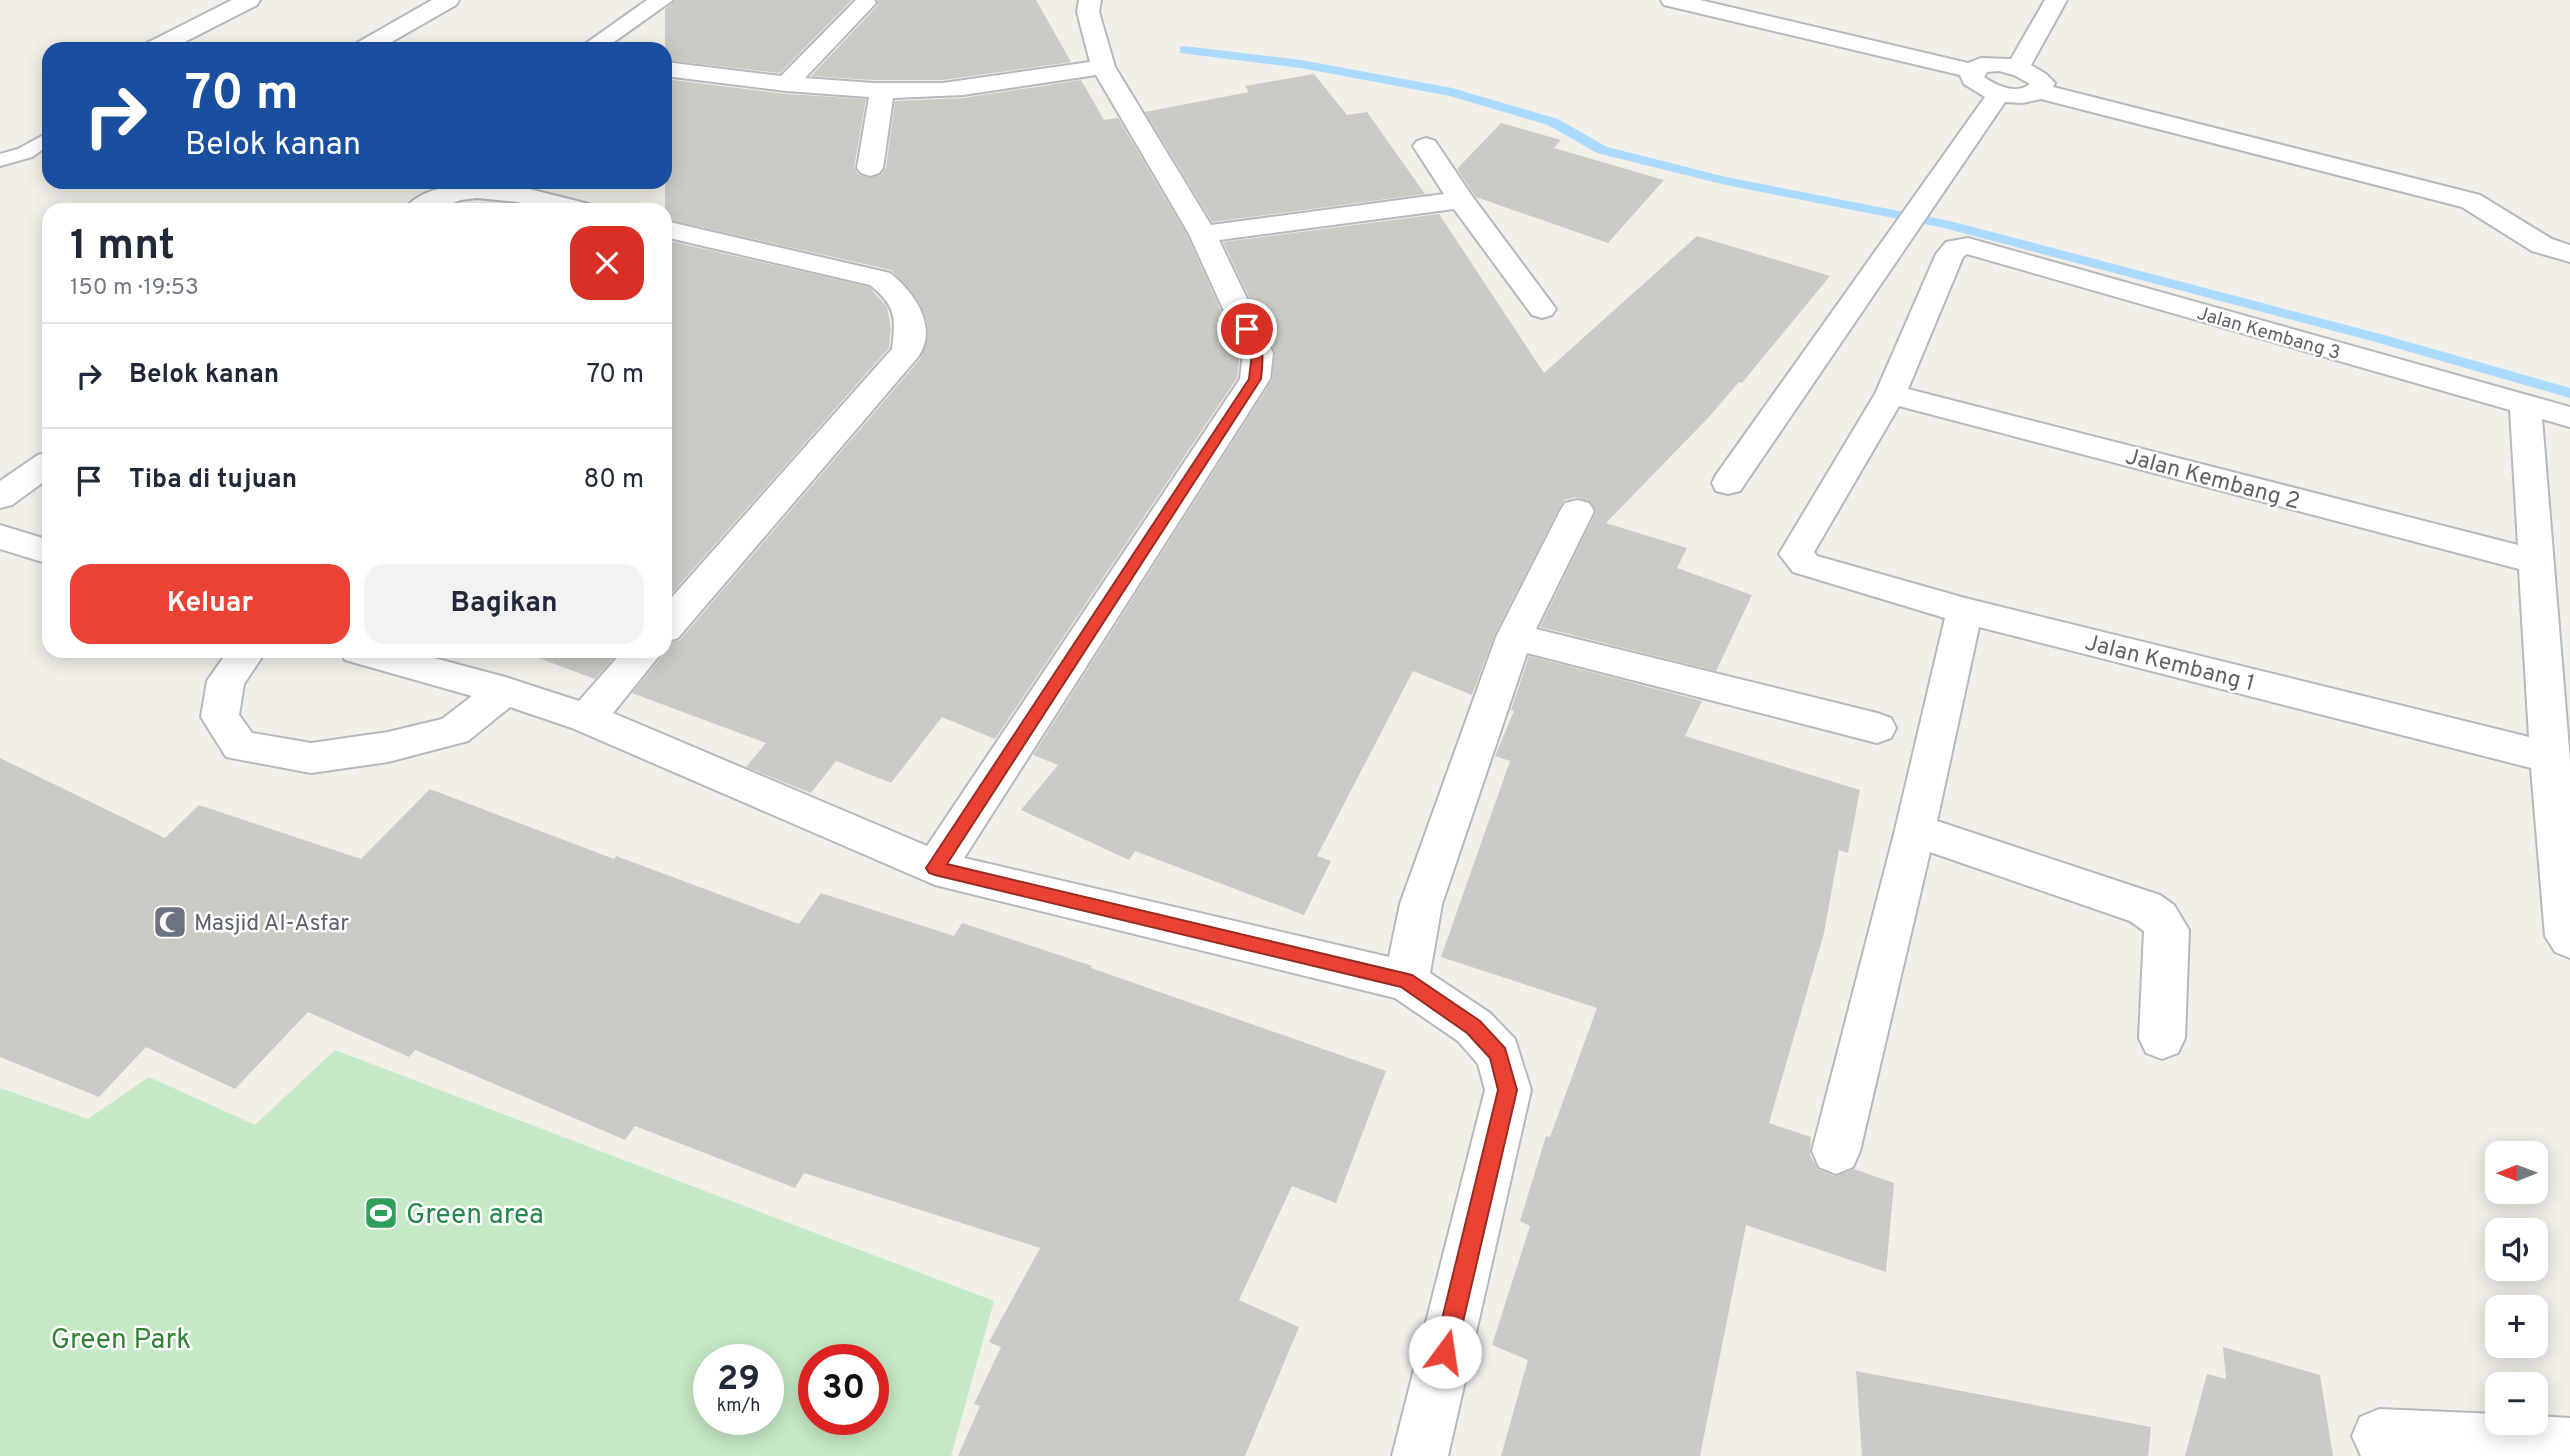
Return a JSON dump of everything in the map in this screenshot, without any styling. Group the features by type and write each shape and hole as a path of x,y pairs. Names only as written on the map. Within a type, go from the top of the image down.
{"street":[{"path":"167,42 249,0"},
{"path":"375,42 448,0"},
{"path":"600,42 663,0"},
{"path":"935,868 1255,379 1258,353 1203,234 1103,67 1088,12 1090,0"},
{"path":"1672,0 1972,71 1981,65 2018,67 2034,74 2043,82 2039,91 2031,95 1999,94 1982,88 1972,79 1972,71"},
{"path":"2018,67 2056,0"},
{"path":"786,84 865,3"},
{"path":"672,70 786,84 882,91 945,89 1103,67"},
{"path":"870,167 882,91"},
{"path":"2039,91 2471,201 2515,231 2542,245 2570,254"},
{"path":"1728,483 1999,94"},
{"path":"1426,146 1461,200 1542,309"},
{"path":"428,203 465,189"},
{"path":"488,189 549,203"},
{"path":"1203,234 1461,200"},
{"path":"672,621 907,351 911,318 898,293 880,279 679,232"},
{"name":"Jalan Kembang 3","path":"1890,394 1950,254 1956,248 1968,246 2570,417"},
{"name":"Jalan Kembang 1","path":"1890,394 1796,554 1805,564 1965,611 2550,757"},
{"name":"Jalan Kembang 2","path":"1890,394 2537,562"},
{"path":"2525,404 2550,757 2567,936 2570,939"},
{"path":"0,497 42,468"},
{"path":"1406,981 1421,904 1514,637 1577,511"},
{"path":"0,537 42,550"},
{"path":"1836,1151 1915,830 1965,611"},
{"path":"1514,637 1877,728"},
{"path":"243,658 226,681 220,718 240,746 311,758 388,747 454,731 505,691"},
{"path":"384,658 505,691 586,718 935,868 1406,981 1474,1027 1499,1054 1508,1090 1419,1456"},
{"path":"586,718 639,658"},
{"path":"1915,830 2145,908 2159,918 2168,930 2162,1038"},
{"path":"2379,1436 2570,1446"}],"lane":[{"path":"0,160 25,153 42,142"}],"green space":[{"name":"Green area","path":"335,1050 994,1301 951,1456 0,1456 0,1088 88,1119 149,1077 255,1125"}],"building":[{"path":"676,0 852,0 780,73 672,61 672,42 665,42 665,9"},
{"path":"877,0 1036,0 1071,62 943,80 873,80 811,76 878,5"},
{"path":"1314,74 1347,115 1367,112 1425,194 1212,222 1145,112 1249,92 1245,86"},
{"path":"672,80 786,94 866,99 854,168 859,175 869,178 880,175 886,168 895,101 963,98 1081,80 1104,120 1118,118 1187,235 1240,353 1237,378 995,739 942,717 891,783 836,761 811,793 746,767 766,743 632,693 661,658 672,658 672,642 680,640 920,359 928,334 927,321 917,299 891,270 672,221 672,203 665,203 665,189 672,189"},
{"path":"1501,123 1561,140 1554,148 1664,180 1608,243 1476,197 1457,169"},
{"path":"1439,214 1544,373 1697,236 1830,276 1742,383 1739,382 1709,417 1606,523 1687,548 1677,568 1752,595 1716,671 1540,627 1596,512 1591,502 1576,497 1564,500 1558,510 1494,636 1472,695 1413,671 1317,856 1331,861 1304,915 1135,851 1129,860 1021,810 1058,765 1033,755 1272,380 1275,352 1223,242"},
{"path":"672,242 869,287 887,307 891,328 889,348 672,593"},
{"path":"1529,656 1702,701 1685,736 1860,790 1848,853 1839,850 1824,933 1769,1123 1811,1137 1810,1155 1818,1169 1835,1176 1854,1169 1894,1183 1886,1272 1746,1225 1700,1456 1501,1456 1528,1360 1492,1345 1530,1226 1520,1221 1546,1136 1550,1137 1597,1008 1441,957 1510,761 1495,756 1514,711 1511,710"},
{"path":"539,658 614,658 595,679"},
{"path":"0,758 165,838 199,805 361,859 430,789 614,859 616,856 799,924 821,893 954,936 962,923 1092,966 1091,968 1386,1071 1336,1203 1292,1186 1239,1300 1299,1327 1245,1456 958,1456 980,1406 974,1404 1001,1347 989,1342 1040,1248 804,1173 795,1188 635,1126 625,1140 415,1050 409,1057 308,1012 235,1089 146,1047 99,1097 0,1057"},
{"path":"2223,1347 2320,1375 2333,1456 2185,1456 2207,1374 2226,1379"},
{"path":"1856,1371 2151,1427 2148,1456 1862,1456"}],"waterway":[{"path":"1184,50 1301,64 1452,92 1553,122 1602,150 1726,181 1945,224 2378,338 2570,393"}],"place":[{"name":"Masjid Al-Asfar","path":"170,922"},
{"name":"Green area","path":"381,1213"}],"route":[{"path":"1247,329 1258,353 1255,379 935,868 1406,981 1474,1027 1499,1054 1508,1090 1445,1352"}],"park label":[{"name":"Green Park","path":"121,1338"}]}
